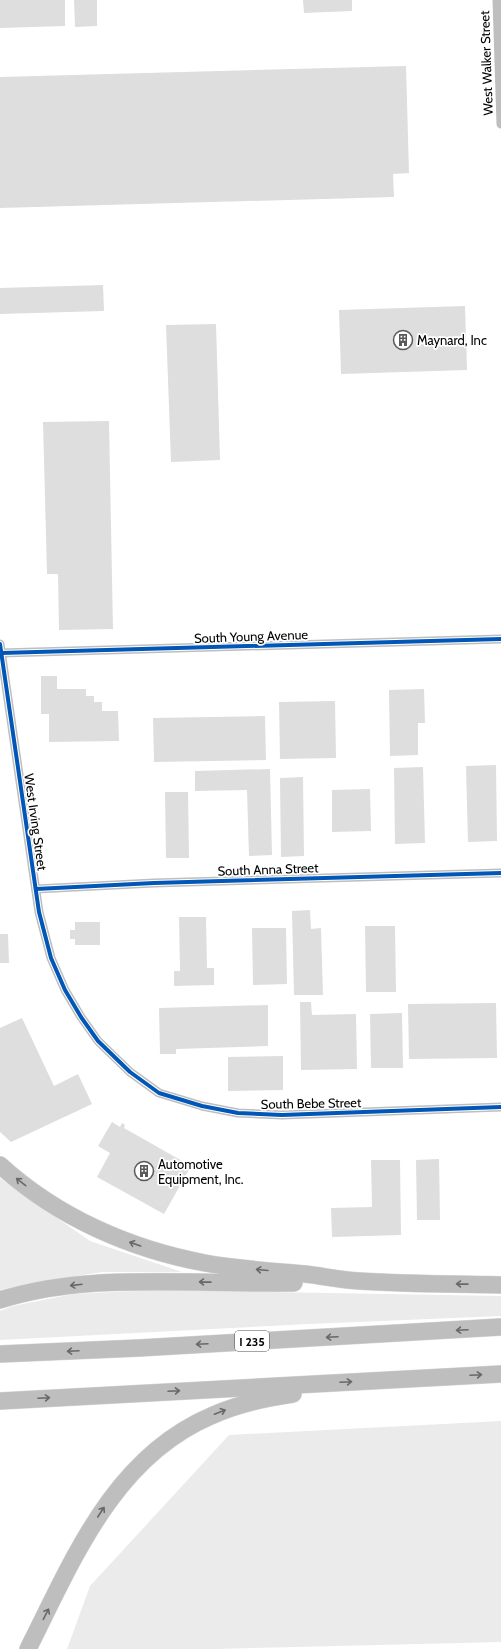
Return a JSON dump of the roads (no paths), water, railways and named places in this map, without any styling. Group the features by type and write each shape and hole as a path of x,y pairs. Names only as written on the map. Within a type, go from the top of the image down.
{"highway":[{"path":"0,1165 25,1185 60,1209 102,1231 146,1248 186,1259 222,1265 317,1275 356,1281 384,1283 501,1285"},
{"path":"0,1300 25,1293 57,1287 111,1282 325,1283 356,1281"},
{"name":"I 235","path":"2,1354 147,1348 501,1327"},
{"path":"3,1401 501,1374"},
{"path":"28,1649 81,1546 106,1504 144,1460 176,1436 210,1416 232,1408 278,1396 301,1393 323,1383"}],"street":[{"name":"West Walker Street","path":"497,0 501,124"},
{"name":"South Young Avenue","path":"1,648 501,639"},
{"name":"West Irving Street","path":"1,648 39,912 51,958 65,990 81,1017 98,1041 130,1072"},
{"name":"South Anna Street","path":"36,889 154,882 501,873"},
{"name":"South Bebe Street","path":"130,1072 159,1093 202,1106 238,1114 282,1115 501,1107"}],"place":[{"name":"Maynard, Inc","path":"403,340"},
{"name":"Automotive Equipment, Inc.","path":"144,1171"}]}
